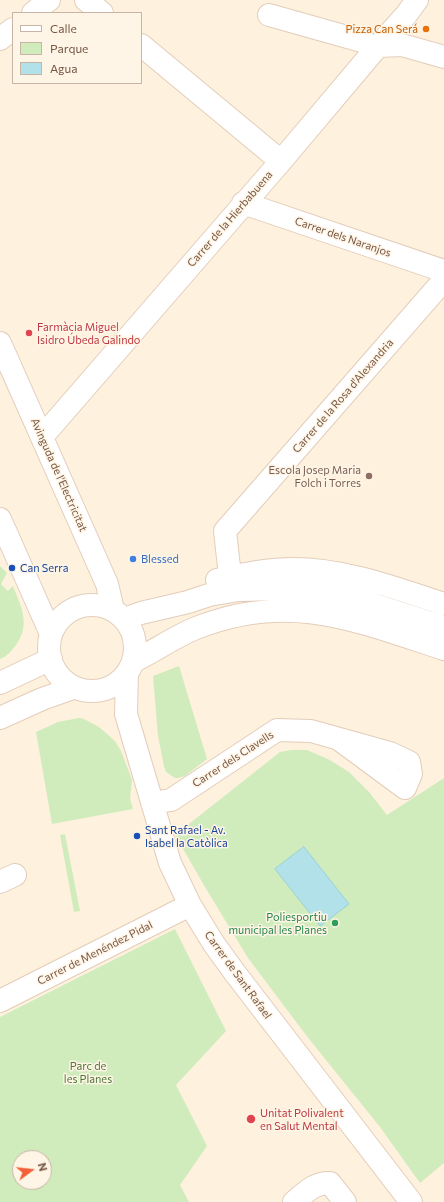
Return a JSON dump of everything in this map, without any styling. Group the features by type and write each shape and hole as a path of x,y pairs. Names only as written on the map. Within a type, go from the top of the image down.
{"street":[{"path":"33,12 49,0"},
{"path":"86,0 101,12"},
{"name":"Carrer de la Hierbabuena","path":"42,437 243,203 282,160 371,44 406,15 417,0"},
{"path":"269,15 371,44 402,45 444,57"},
{"path":"0,39 12,30"},
{"path":"142,46 271,153 282,160"},
{"name":"Carrer dels Naranjos","path":"243,203 444,271"},
{"name":"Carrer de la Rosa d'Alexandria","path":"230,576 225,531 444,280"},
{"name":"Avinguda de l'Electricitat","path":"0,342 107,584 126,614"},
{"path":"0,519 51,634"},
{"path":"126,614 162,598 206,582 230,576 292,569 331,572 371,581 444,604"},
{"path":"126,714 102,697 83,690 61,678 51,659 49,643 55,624 72,609 86,605 100,605 126,614 188,602 209,595 239,590 256,588 300,589 353,598 444,627"},
{"path":"0,718 42,698 83,690 103,691 117,685 131,668 174,639 196,628 231,617 272,611 297,611 338,616 444,649"},
{"path":"126,614 136,646 131,668"},
{"path":"0,683 51,659"},
{"name":"Carrer de Sant Rafael","path":"131,668 126,714 170,863 190,905 234,973 411,1202"},
{"name":"Carrer dels Clavells","path":"152,803 171,800 277,730 311,731 340,740 384,761"},
{"name":"Carrer de Menéndez Pidal","path":"0,1001 190,905"},
{"path":"294,1202 313,1187 322,1183 330,1183 345,1202"}],"green space":[{"path":"0,566 7,573 1,584 8,591 13,586 21,608 24,623 21,637 16,645 7,655 0,659"},
{"path":"179,666 207,759 185,776 175,778 166,772 164,766 158,736 153,676"},
{"path":"79,718 99,727 115,741 121,751 132,780 130,798 133,809 52,824 36,732 58,722"},
{"name":"Poliesportiu municipal les Planes","path":"307,750 328,759 349,772 369,792 387,815 444,778 444,1163 420,1183 380,1127 309,1039 248,958 175,835 280,752"},
{"path":"65,834 80,911 74,912 60,835"},
{"name":"Parc de les Planes","path":"175,929 226,1031 176,1085 207,1146 180,1185 189,1202 0,1202 0,1017"}],"water":[{"path":"304,847 349,904 320,926 275,869"}],"place":[{"name":"Pizza Can Será","path":"426,29"},
{"name":"Farmàcia Miguel Isidro Úbeda Galindo","path":"29,333"},
{"name":"Escola Josep Maria Folch i Torres","path":"369,476"},
{"name":"Blessed","path":"133,559"},
{"name":"Can Serra","path":"12,568"},
{"name":"Sant Rafael - Av. Isabel la Catòlica","path":"137,836"},
{"name":"Poliesportiu municipal les Planes","path":"335,923"},
{"name":"Unitat Polivalent en Salut Mental","path":"251,1119"}]}
